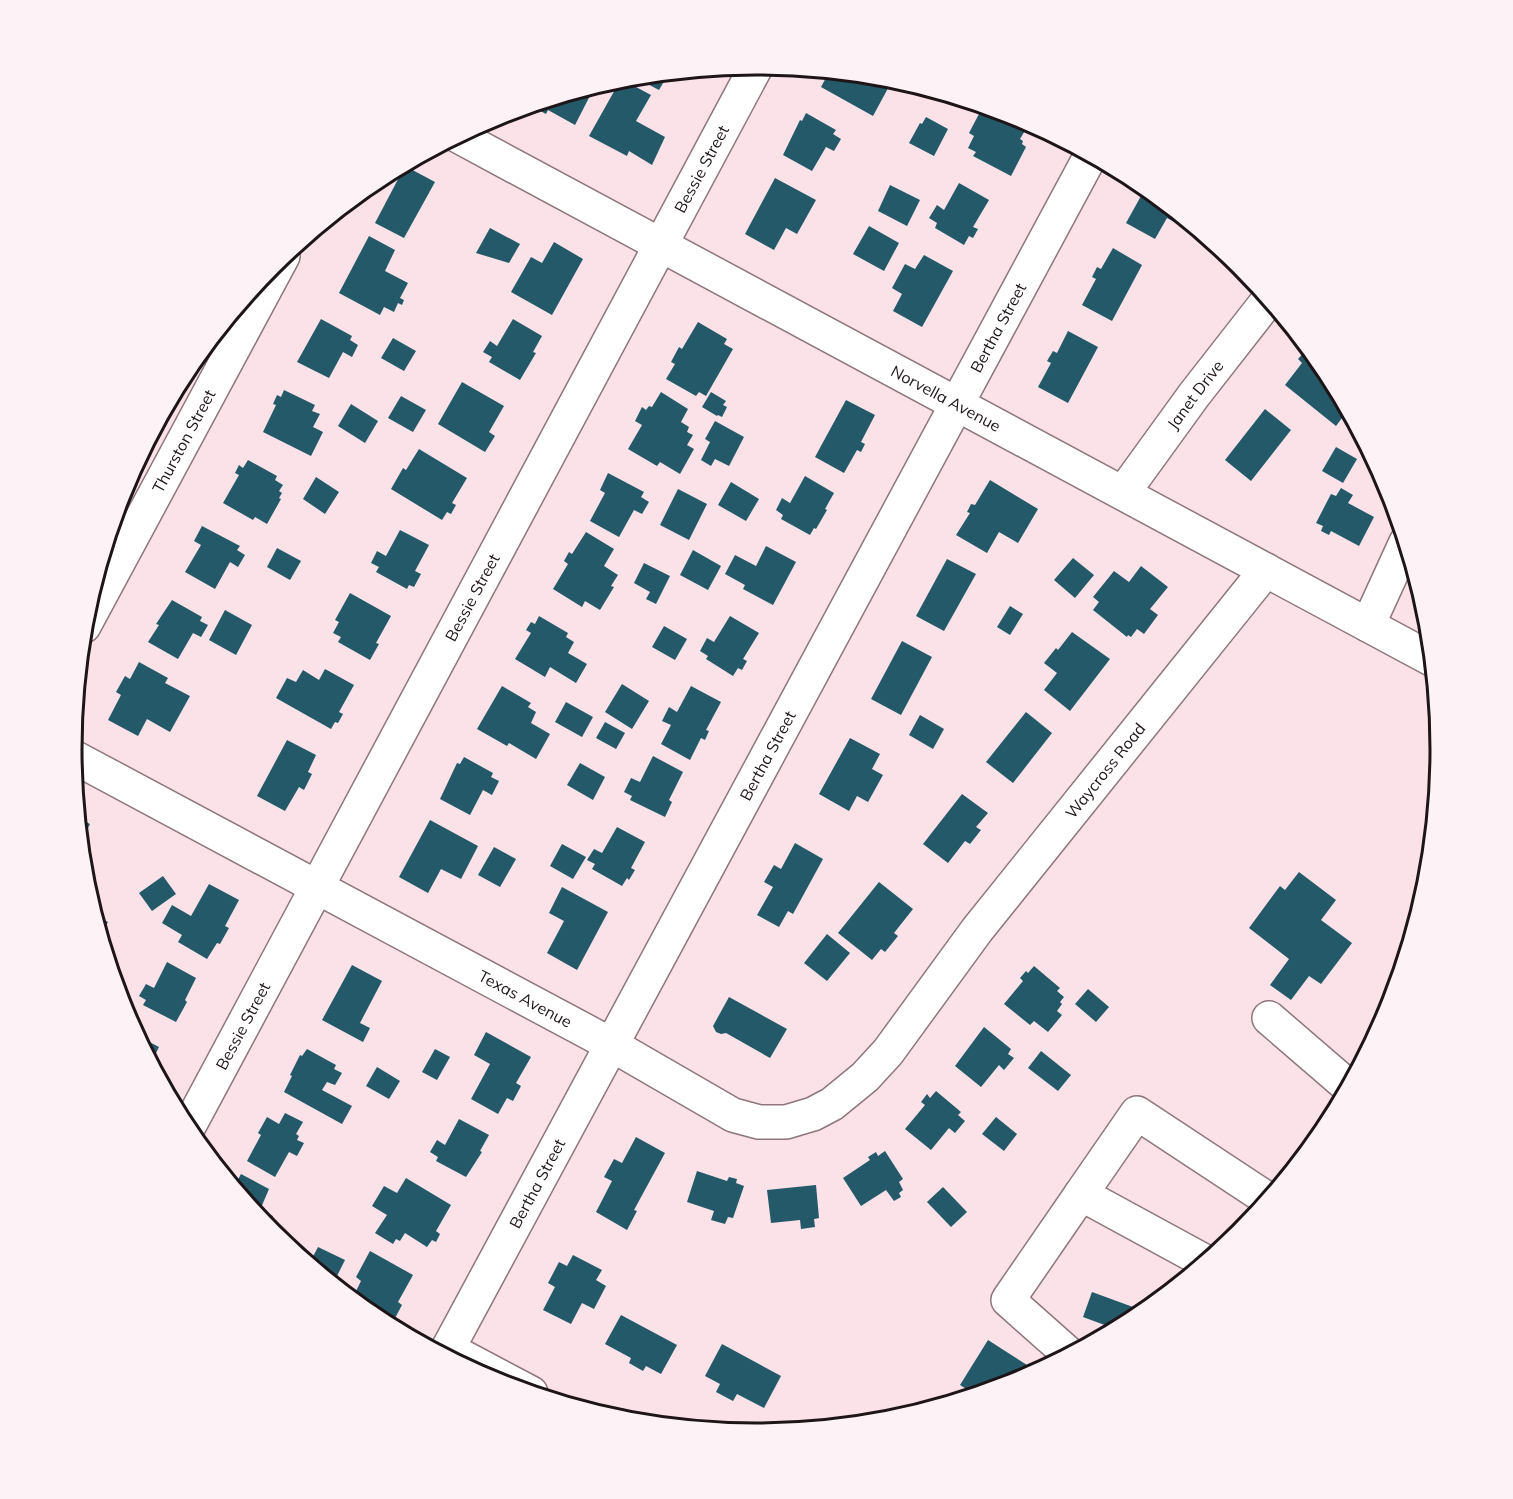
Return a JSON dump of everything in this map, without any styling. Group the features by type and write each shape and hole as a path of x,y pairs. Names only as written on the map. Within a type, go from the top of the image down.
{"street":[{"name":"Bessie Street","path":"193,1119 751,75"},
{"name":"Norvella Avenue","path":"467,141 1424,655"},
{"name":"Bertha Street","path":"448,1349 1088,162"},
{"name":"Thurston Street","path":"100,596 266,287"},
{"name":"Janet Drive","path":"1123,493 1194,395 1264,305"},
{"path":"1368,625 1401,553"},
{"name":"Waycross Road","path":"946,973 977,930 1266,570"},
{"name":"Texas Avenue","path":"82,761 612,1045 733,1114 759,1122 786,1122 813,1114 832,1104 865,1077 888,1052 946,973"},
{"path":"1269,1018 1343,1082"},
{"path":"1064,1349 1008,1300 1137,1113 1262,1196"},
{"path":"1081,1194 1199,1259"}],"building":[{"path":"825,79 888,88 873,116 821,87"},
{"path":"664,82 659,90 648,84"},
{"path":"635,86 651,95 636,121 665,137 652,165 629,151 627,156 589,136 615,90"},
{"path":"590,96 575,125 548,110 546,114 540,111"},
{"path":"806,113 836,130 833,134 841,139 834,151 826,147 812,171 783,155 800,120 802,121"},
{"path":"979,113 1025,131 1020,139 1026,147 1011,176 973,156 976,152 968,148 974,136 969,133"},
{"path":"926,117 948,129 934,156 909,143"},
{"path":"412,170 435,182 404,238 375,223 399,178"},
{"path":"775,178 816,200 797,234 786,228 774,250 745,234"},
{"path":"959,183 989,200 973,227 978,229 973,238 969,236 964,245 935,228 937,223 929,218 937,205 944,210"},
{"path":"890,185 920,200 907,226 878,211"},
{"path":"1141,196 1178,223 1167,218 1155,239 1126,223"},
{"path":"869,226 899,243 884,271 853,254"},
{"path":"490,228 520,244 509,263 476,253"},
{"path":"369,236 395,250 385,271 408,283 400,298 404,300 402,305 398,303 394,312 384,307 380,315 339,293"},
{"path":"554,242 583,259 552,315 511,292 531,257 542,263"},
{"path":"1113,248 1142,265 1112,321 1082,305 1096,279 1092,277 1097,267 1101,269"},
{"path":"924,255 953,271 922,327 893,311 902,294 892,288 905,264 915,269"},
{"path":"321,319 352,336 350,340 358,345 352,357 343,352 329,378 297,362"},
{"path":"513,319 542,336 533,352 536,353 520,380 489,362 492,357 483,352 490,341 497,346"},
{"path":"698,322 727,339 724,344 733,349 706,396 699,392 696,396 666,379 675,364 671,362 679,347 682,349"},
{"path":"1068,331 1098,347 1068,403 1038,387 1051,363 1047,361 1053,351 1057,353"},
{"path":"393,338 416,351 404,371 381,358"},
{"path":"1302,354 1341,412 1343,416 1336,426 1285,385 1302,363 1298,359"},
{"path":"462,382 504,406 489,432 495,436 485,452 438,424"},
{"path":"284,390 315,405 312,411 320,414 313,427 323,432 311,456 263,432 276,405 273,404 277,395 281,397"},
{"path":"661,392 688,409 681,422 689,427 687,432 693,435 687,445 694,449 680,474 660,462 657,466 628,449 642,425 635,421 642,407 646,410 649,406 652,407"},
{"path":"711,392 726,401 723,405 727,407 722,417 702,407"},
{"path":"401,396 426,410 413,432 388,418"},
{"path":"846,400 875,415 861,442 865,444 861,452 857,450 844,473 815,457"},
{"path":"351,404 378,421 365,443 338,426"},
{"path":"1265,409 1291,430 1251,481 1225,460"},
{"path":"715,421 744,437 729,466 715,459 711,466 701,460 710,442 705,439"},
{"path":"1336,447 1357,459 1343,483 1322,471"},
{"path":"419,449 467,478 452,503 456,505 451,514 447,512 442,520 391,489 403,468 406,470"},
{"path":"248,460 277,476 275,480 283,485 279,491 282,493 279,498 281,499 267,524 255,517 253,520 223,503 239,475 235,473 239,465 243,468"},
{"path":"608,473 644,492 641,497 649,502 642,514 634,510 619,537 590,521 605,493 600,490"},
{"path":"805,476 834,493 825,509 827,510 810,535 781,519 783,515 776,510 782,498 790,503"},
{"path":"316,477 339,492 325,514 303,499"},
{"path":"990,480 1038,509 1018,543 999,532 987,553 956,535 970,513 967,512 971,504 975,505"},
{"path":"731,482 759,499 746,521 718,505"},
{"path":"1341,488 1353,495 1348,503 1374,517 1359,546 1331,531 1329,535 1321,531 1323,526 1316,523 1331,494 1336,496"},
{"path":"678,489 707,504 689,540 660,525"},
{"path":"202,526 240,546 237,550 245,555 238,567 230,562 215,589 185,572 201,545 194,541"},
{"path":"400,530 429,545 415,571 421,574 414,587 409,585 407,589 376,572 379,567 371,563 377,551 386,556"},
{"path":"586,532 614,549 604,566 618,575 611,586 614,587 600,610 585,601 582,607 553,589 568,564 564,561 569,552 572,554"},
{"path":"766,546 796,562 773,605 743,589 745,585 725,574 735,555 756,566"},
{"path":"277,548 301,561 290,580 267,567"},
{"path":"693,550 721,566 708,590 680,575"},
{"path":"1073,558 1094,575 1075,598 1054,580"},
{"path":"947,559 976,574 944,631 916,616"},
{"path":"644,563 670,576 656,604 646,599 650,592 634,583"},
{"path":"1141,566 1168,587 1150,609 1158,615 1144,634 1137,629 1131,637 1128,635 1127,637 1093,610 1099,602 1093,597 1114,571 1129,582"},
{"path":"350,593 391,616 376,643 379,644 370,660 338,642 341,637 333,633 339,622 335,620"},
{"path":"172,600 202,617 200,621 208,625 201,637 193,633 178,659 148,642 159,625 156,624"},
{"path":"1010,606 1023,614 1010,635 997,627"},
{"path":"225,610 252,625 236,655 209,640"},
{"path":"539,616 568,633 566,637 574,642 568,653 587,664 576,683 550,667 545,677 515,659 531,633 526,630 531,622 535,624"},
{"path":"730,616 759,633 743,659 747,661 742,670 738,668 733,676 706,659 708,656 700,651 707,638 714,642"},
{"path":"664,626 687,639 675,660 652,647"},
{"path":"1072,632 1110,659 1070,711 1044,690 1057,673 1044,663"},
{"path":"902,641 932,657 901,715 871,699"},
{"path":"139,662 168,678 165,683 190,696 170,732 147,719 138,736 108,720 121,695 116,692 125,676 130,679"},
{"path":"325,669 354,685 339,712 343,714 331,729 276,698 287,678 296,682 303,670 319,680"},
{"path":"622,684 649,701 632,729 605,712"},
{"path":"502,686 531,703 528,707 536,712 531,723 550,734 536,759 509,743 507,746 477,729"},
{"path":"691,686 721,702 706,730 709,731 705,740 701,738 690,760 661,744 671,725 662,721 669,707 677,712"},
{"path":"566,702 593,717 582,737 555,722"},
{"path":"1026,712 1052,733 1013,783 986,762"},
{"path":"920,715 944,729 933,749 909,735"},
{"path":"605,722 625,733 616,749 596,738"},
{"path":"850,738 880,754 872,769 883,775 868,802 857,796 849,811 819,794"},
{"path":"287,740 316,755 308,772 312,774 304,790 299,787 285,811 257,796"},
{"path":"653,756 683,772 669,800 672,802 665,817 630,800 632,796 624,792 631,778 640,782"},
{"path":"464,757 493,773 491,777 499,781 492,795 483,790 470,815 440,799 457,763 460,764"},
{"path":"580,763 605,777 593,800 567,785"},
{"path":"962,794 988,813 976,827 981,830 970,844 965,841 948,863 923,844"},
{"path":"430,820 478,846 461,879 441,869 428,893 399,877"},
{"path":"617,827 645,842 631,868 635,870 622,886 592,869 595,864 587,860 594,849 602,853"},
{"path":"795,843 823,859 793,914 788,911 779,927 757,915 773,887 764,882 774,865 781,869"},
{"path":"562,844 586,857 573,879 550,866"},
{"path":"494,847 516,859 500,887 478,875"},
{"path":"1299,872 1336,900 1321,920 1352,943 1321,984 1309,976 1291,1000 1270,985 1289,959 1249,928 1280,886 1285,890"},
{"path":"163,876 176,894 152,911 139,893"},
{"path":"879,882 913,909 894,933 898,936 885,952 881,949 872,960 838,933"},
{"path":"209,884 239,900 225,926 229,928 220,944 217,943 207,959 178,942 182,935 162,923 172,905 191,916"},
{"path":"562,887 608,912 577,970 547,953 564,921 549,913"},
{"path":"827,934 850,953 827,981 804,963"},
{"path":"167,962 196,978 176,1022 143,1005 146,1000 139,996 146,984 154,988"},
{"path":"352,965 382,981 360,1023 370,1028 363,1042 322,1020"},
{"path":"1034,966 1060,988 1057,991 1064,997 1057,1011 1062,1015 1048,1032 1034,1021 1030,1025 1004,1004 1023,981 1020,978"},
{"path":"1088,989 1109,1007 1096,1022 1075,1004"},
{"path":"729,997 787,1029 770,1058 726,1033 716,1032 713,1026"},
{"path":"984,1027 1011,1049 1008,1054 1014,1058 1004,1070 999,1065 981,1087 955,1066"},
{"path":"486,1032 531,1057 516,1083 521,1086 513,1101 507,1098 498,1114 471,1099 490,1064 474,1055"},
{"path":"149,1042 159,1047 155,1054"},
{"path":"307,1049 336,1065 334,1069 342,1073 335,1085 327,1082 322,1090 352,1106 342,1124 284,1092 300,1055 302,1056"},
{"path":"435,1049 450,1057 437,1080 422,1072"},
{"path":"1041,1051 1071,1075 1058,1091 1028,1068"},
{"path":"377,1067 400,1081 389,1099 366,1086"},
{"path":"936,1091 961,1112 958,1115 965,1121 955,1133 949,1128 931,1150 905,1129 925,1105 921,1102 927,1094 930,1098"},
{"path":"285,1113 303,1122 296,1134 299,1136 297,1140 304,1143 297,1156 289,1152 275,1177 247,1161 261,1135 258,1133 267,1117 279,1124"},
{"path":"996,1117 1017,1134 1004,1151 982,1134"},
{"path":"459,1119 489,1135 480,1151 482,1152 466,1177 436,1161 438,1157 430,1152 437,1140 445,1145"},
{"path":"636,1137 665,1153 634,1210 637,1211 627,1230 596,1212 612,1181 604,1177 614,1159 622,1163"},
{"path":"885,1151 903,1179 899,1182 903,1190 899,1193 901,1197 894,1201 886,1190 861,1206 843,1178 870,1160 868,1157 876,1152 878,1156"},
{"path":"697,1171 727,1181 729,1177 737,1179 736,1183 744,1186 733,1218 728,1217 725,1224 711,1220 714,1211 687,1202"},
{"path":"241,1174 269,1189 261,1207 249,1194 238,1180"},
{"path":"406,1178 451,1205 436,1231 440,1234 436,1242 432,1240 427,1247 405,1233 400,1241 396,1239 393,1244 375,1233 387,1215 372,1206 384,1186 397,1193"},
{"path":"816,1185 819,1218 814,1219 815,1227 801,1229 800,1220 771,1223 767,1190"},
{"path":"943,1187 967,1212 951,1227 927,1202"},
{"path":"318,1247 345,1260 336,1277 312,1257"},
{"path":"370,1251 413,1275 398,1302 402,1305 395,1318 356,1292 361,1281 356,1277"},
{"path":"573,1255 602,1270 596,1280 606,1286 594,1309 582,1303 571,1324 543,1310 555,1287 548,1283 559,1262 567,1266"},
{"path":"1092,1292 1133,1307 1107,1326 1083,1317"},
{"path":"621,1315 677,1345 661,1374 646,1366 643,1371 629,1363 631,1358 605,1344"},
{"path":"988,1340 1029,1366 968,1390 960,1385"},
{"path":"722,1344 781,1376 764,1408 737,1394 733,1401 716,1392 720,1384 705,1376"}]}
